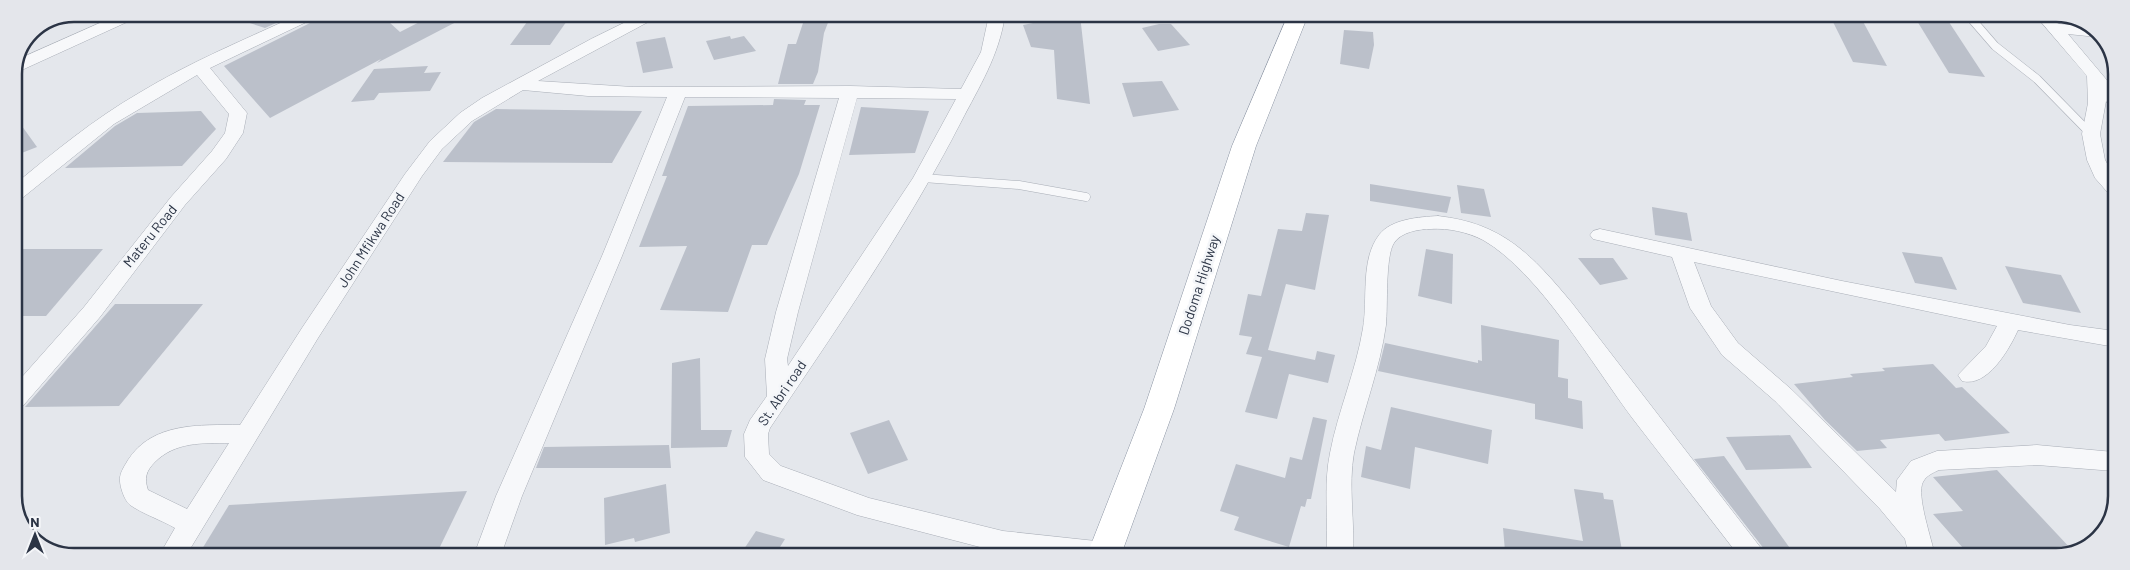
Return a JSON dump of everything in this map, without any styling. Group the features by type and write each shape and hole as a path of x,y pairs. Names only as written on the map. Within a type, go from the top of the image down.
{"highway":[{"name":"Dodoma Highway","path":"1106,548 1159,409 1244,146 1295,22"}],"street":[{"path":"25,62 115,22"},
{"path":"22,188 70,146 123,110 201,67 295,22"},
{"name":"John Mfikwa Road","path":"178,548 310,333 414,174 436,144 466,117 519,84 639,22"},
{"name":"St. Abri road","path":"995,22 989,52 923,178 839,309 759,426 756,434 757,457 772,473 866,508 1004,542 1054,548"},
{"path":"2049,22 2078,28"},
{"path":"2049,22 2107,91"},
{"name":"Materu Road","path":"23,390 92,312 124,269 219,155 234,133 238,112 207,78 201,67"},
{"path":"2095,75 2097,103 2091,134 2096,160 2102,174 2107,180"},
{"path":"519,84 591,91 968,94"},
{"path":"490,548 509,496 612,256 678,92"},
{"path":"779,397 776,359 787,312 850,92"},
{"path":"1339,548 1342,454 1373,340 1377,309 1379,262 1385,240 1396,231 1410,225 1434,223 1460,224 1490,236 1530,269 1591,343 1681,465 1748,548"},
{"path":"1600,234 2010,322 2108,338"},
{"path":"1680,252 1701,308 1730,349 1783,395 1889,502 1919,546"},
{"path":"1970,375 1996,353 2010,322"},
{"path":"192,524 138,497 132,484 133,472 149,450 162,442 175,438 247,434"},
{"path":"1919,546 1908,495 1910,480 1920,468 1937,461 2037,455 2108,461"}],"lane":[{"path":"1974,22 1995,46 2044,86 2091,134"},
{"path":"923,178 1020,185 1086,197"}],"building":[{"path":"246,22 278,22 265,28"},
{"path":"312,22 389,22 400,32 419,22 456,22 377,63 381,59 270,118 224,66"},
{"path":"527,22 566,22 550,45 510,45"},
{"path":"803,22 828,22 824,33 818,72 813,84 778,84 788,44 796,44"},
{"path":"1038,22 1081,22 1090,104 1057,99 1054,50 1031,47 1023,25"},
{"path":"1833,22 1863,22 1887,66 1853,62"},
{"path":"1918,22 1949,22 1985,77 1949,73"},
{"path":"1159,24 1171,24 1190,45 1158,51 1142,28"},
{"path":"1344,30 1373,32 1374,45 1369,69 1340,64"},
{"path":"730,36 731,39 744,36 756,51 714,60 706,41"},
{"path":"665,37 673,68 643,73 636,42"},
{"path":"428,66 424,73 441,72 430,91 379,93 374,100 351,102 374,69"},
{"path":"1162,81 1179,110 1133,117 1122,83"},
{"path":"774,99 806,100 804,105 820,105 799,174 767,245 752,245 728,312 660,310 687,246 639,247 667,176 662,176 688,106 773,105"},
{"path":"861,107 929,111 915,153 849,155"},
{"path":"496,109 642,111 612,163 443,162 474,122"},
{"path":"201,111 216,129 182,166 65,168 115,126 137,113"},
{"path":"22,126 37,147 22,153"},
{"path":"1370,184 1451,197 1447,213 1370,201"},
{"path":"1457,185 1484,189 1491,217 1461,213"},
{"path":"1652,207 1687,213 1692,241 1655,235"},
{"path":"1306,213 1329,215 1315,290 1286,284 1268,350 1315,360 1317,351 1335,355 1328,383 1289,374 1277,419 1245,412 1262,357 1246,354 1252,337 1239,335 1248,294 1261,296 1278,229 1302,231"},
{"path":"22,249 103,249 46,316 23,316"},
{"path":"1426,249 1453,254 1452,304 1418,296"},
{"path":"1902,252 1942,257 1957,290 1915,283"},
{"path":"1578,258 1613,258 1628,279 1600,285"},
{"path":"2005,266 2061,275 2081,313 2023,303"},
{"path":"115,304 203,304 119,406 25,407"},
{"path":"1481,325 1559,340 1558,377 1568,379 1568,398 1582,401 1583,429 1535,419 1535,404 1378,371 1385,343 1478,363 1478,360 1482,361"},
{"path":"700,358 701,430 732,430 727,447 671,448 672,363"},
{"path":"1933,364 1956,388 1962,387 2010,433 1945,441 1939,434 1880,440 1887,448 1857,451 1825,420 1794,384 1853,377 1850,374 1885,371 1882,368"},
{"path":"1391,407 1492,430 1488,464 1415,447 1410,489 1361,477 1366,446 1381,450"},
{"path":"1313,417 1327,420 1311,499 1307,499 1305,507 1301,506 1289,547 1234,530 1239,517 1220,511 1236,464 1285,478 1290,457 1302,460"},
{"path":"889,420 908,460 868,474 850,433"},
{"path":"1790,435 1812,468 1746,470 1726,437"},
{"path":"669,445 671,468 536,468 544,447"},
{"path":"1724,456 1790,548 1763,548 1694,459"},
{"path":"1997,470 2068,546 2055,548 1963,548 1933,514 1963,511 1933,477"},
{"path":"666,484 670,533 635,542 634,538 605,545 604,498"},
{"path":"1574,489 1603,493 1604,499 1613,500 1622,548 1505,548 1503,528 1583,541"},
{"path":"467,491 439,548 203,548 229,505"},
{"path":"756,531 785,539 779,548 745,548"}]}
